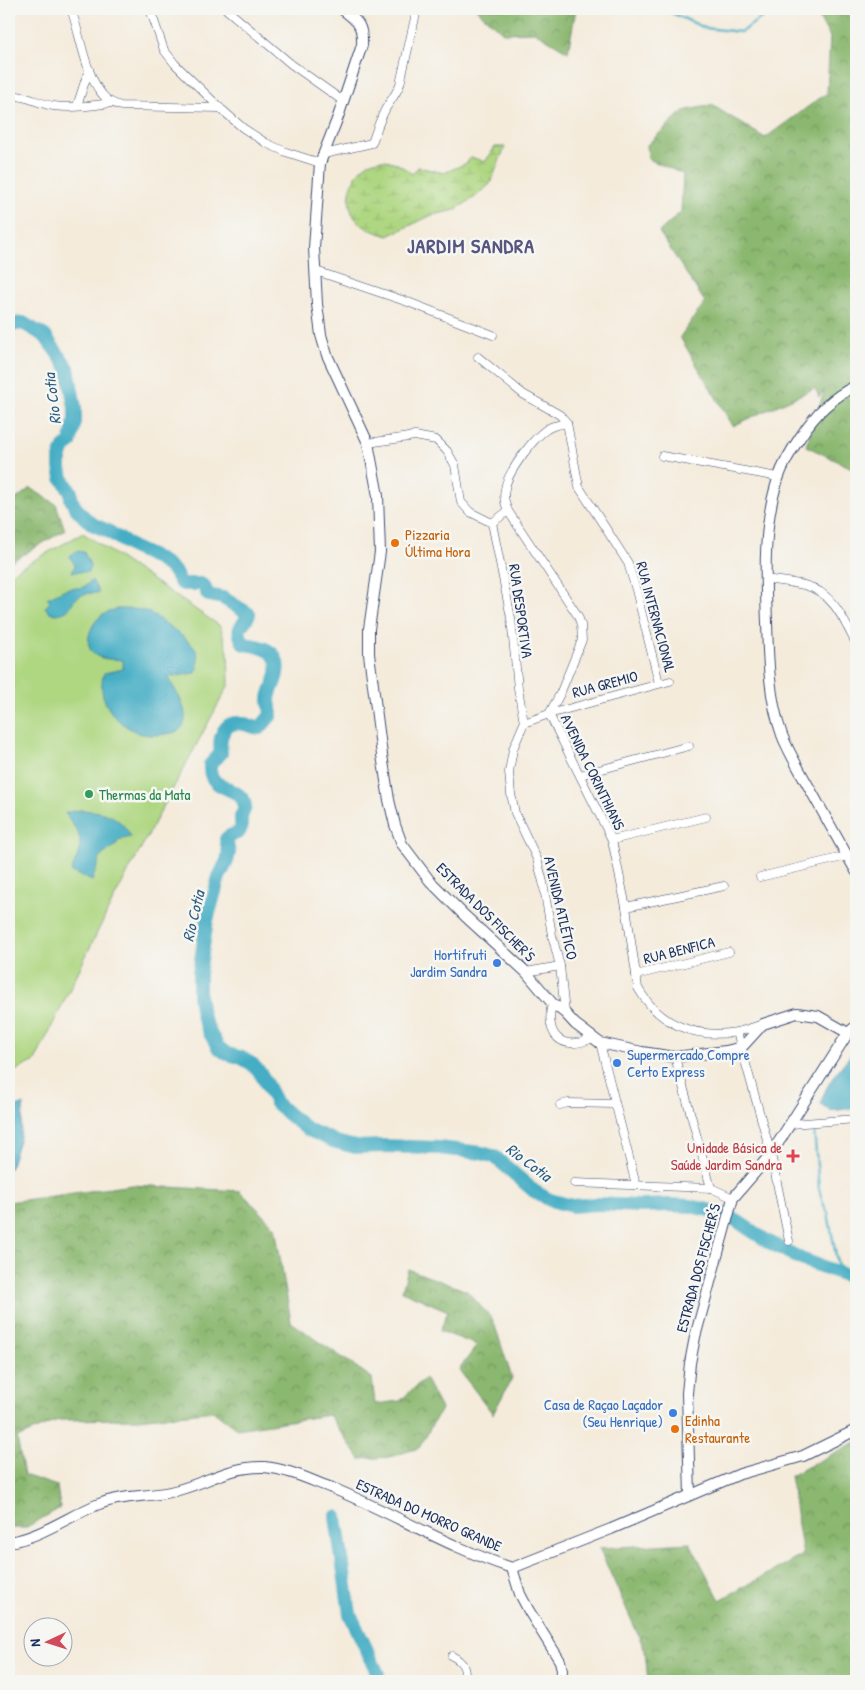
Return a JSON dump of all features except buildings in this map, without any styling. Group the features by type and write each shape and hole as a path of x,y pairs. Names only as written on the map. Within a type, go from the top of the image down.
{"street":[{"path":"72,9 89,69 101,94 112,103"},
{"path":"150,9 164,50 175,64 243,128 266,143 286,152 322,158 372,143 386,109 400,84 417,9"},
{"path":"226,9 291,64 343,101"},
{"name":"ESTRADA DOS FISCHER'S","path":"342,9 354,17 363,35 360,55 322,158 314,248 317,304 327,356 368,443 378,496 380,545 369,629 368,654 382,755 395,824 402,844 430,881 526,972 552,1003 596,1040 633,1051 675,1057 726,1051 742,1047 763,1024 797,1013 818,1016 852,1029 771,1154 733,1198 695,1337 690,1363 687,1393 690,1495"},
{"path":"78,106 89,69"},
{"path":"9,96 24,96 54,106 112,103 122,106 220,108"},
{"path":"316,271 408,302 493,335"},
{"path":"368,443 415,436 436,440 447,451 455,465 461,502 470,512 492,524 508,512 504,499 505,486 513,470 538,435 551,427 566,424 560,415 523,394 478,357"},
{"path":"856,386 840,393 818,414 790,452 778,478 770,514 765,579 767,641 775,712 782,736 856,871"},
{"name":"RUA INTERNACIONAL","path":"566,424 580,487 628,563 659,683"},
{"path":"662,456 778,478"},
{"name":"AVENIDA CORINTHIANS","path":"508,512 578,616 581,625 582,640 560,694 548,714 612,840 626,907 638,988 644,999 674,1026 714,1034 737,1032 763,1024"},
{"name":"RUA DESPORTIVA","path":"492,524 511,618 518,688 524,723"},
{"path":"765,579 806,585 824,594 834,603 856,644"},
{"name":"RUA GREMIO","path":"548,714 670,681"},
{"path":"524,723 548,714"},
{"name":"AVENIDA ATLÉTICO","path":"524,723 513,749 509,772 511,794 516,813 536,859 543,882 552,935 560,966 565,1013"},
{"path":"580,775 689,746"},
{"path":"612,840 706,817"},
{"path":"760,877 847,856"},
{"path":"626,907 724,886"},
{"name":"RUA BENFICA","path":"636,975 729,952"},
{"path":"526,972 560,966"},
{"path":"552,1003 550,1024 557,1038 568,1044 581,1044 596,1040 636,1185"},
{"path":"737,1032 771,1154 789,1241"},
{"path":"675,1057 711,1188"},
{"path":"560,1105 568,1103 614,1104"},
{"path":"791,1124 856,1119"},
{"path":"574,1183 711,1188 733,1198"},
{"name":"ESTRADA DO MORRO GRANDE","path":"9,1542 36,1535 99,1503 171,1492 218,1474 237,1469 264,1467 308,1478 482,1557 512,1568 611,1529 740,1474 803,1456 856,1430"},
{"path":"512,1568 520,1594 560,1661 562,1670 561,1681"},
{"path":"452,1656 460,1660 466,1681"}],"green space":[{"path":"476,9 576,9 568,52 535,32 503,33"},
{"path":"814,9 856,9 856,470 806,446 825,389 819,397 815,388 733,426 680,337 705,302 659,232 681,212 683,174 648,159 647,145 683,111 712,105 765,138 827,93 830,37"},
{"path":"495,147 505,147 490,184 455,210 432,215 388,236 362,225 355,218 351,210 350,191 353,182 364,166 373,161 390,161 402,166 412,174 418,167 444,173 467,163 471,157 485,162"},
{"path":"30,488 56,504 65,530 9,563 9,505"},
{"name":"Thermas da Mata","path":"83,533 220,626 228,652 229,684 111,904 35,1061 9,1074 9,574"},
{"path":"132,1185 240,1191 275,1227 291,1322 372,1378 375,1404 400,1401 425,1378 441,1409 419,1448 389,1457 360,1459 329,1415 237,1429 214,1411 138,1419 58,1420 17,1438 24,1475 57,1486 60,1508 25,1528 9,1528 9,1202"},
{"path":"408,1269 467,1291 493,1320 512,1378 493,1414 459,1370 477,1345 440,1331 448,1311 402,1291"},
{"path":"856,1442 856,1681 648,1681 645,1650 599,1548 690,1543 720,1600 803,1555 790,1476"}],"water":[{"path":"77,551 84,552 90,565 88,572 72,572 75,565 69,556"},
{"path":"92,580 99,593 78,597 65,612 55,614 49,612 45,607 50,602 47,598 67,589 82,587"},
{"path":"116,609 132,609 152,614 181,635 196,650 198,664 196,673 168,677 184,709 184,724 178,731 155,735 139,733 122,723 109,709 102,692 104,673 123,669 123,660 102,658 93,654 90,649 89,637 90,631 97,620"},
{"path":"79,810 96,811 110,815 121,823 131,837 119,840 115,846 101,856 92,881 71,872 78,854 80,841 76,829 65,813"},
{"path":"856,1049 856,1108 830,1111 821,1104 823,1097 835,1075"},
{"path":"24,1104 20,1137 9,1169 9,1110"}],"waterway":[{"path":"663,9 705,28 741,32 774,9"},
{"name":"Rio Cotia","path":"9,325 23,323 45,336 68,368 75,408 75,422 70,443 64,447 60,458 60,468 62,478 71,492 71,499 75,507 94,525 167,565 183,584 200,584 204,586 208,595 223,598 249,614 240,629 244,644 263,648 273,654 276,659 277,673 269,699 271,715 260,728 237,723 227,727 222,735 221,753 210,765 214,781 238,794 243,799 245,806 241,817 240,831 226,839 229,853 219,877 207,920 199,974 199,995 202,1015 218,1047 227,1054 240,1057 252,1064 261,1074 276,1103 288,1114 307,1129 336,1142 355,1147 439,1148 482,1153 495,1157 534,1191 550,1200 572,1206 596,1204 667,1205 690,1206 713,1211 731,1217 767,1241 801,1259 856,1279"},
{"path":"814,1130 819,1189 828,1213 838,1267 834,1271"},
{"path":"336,1517 350,1614 378,1674 378,1681"}],"place":[{"name":"Pizzaria Última Hora","path":"395,543"},
{"name":"Thermas da Mata","path":"89,794"},
{"name":"Hortifruti Jardim Sandra","path":"497,963"},
{"name":"Supermercado Compre Certo Express","path":"617,1063"},
{"name":"Unidade Básica de Saúde Jardim Sandra","path":"793,1156"},
{"name":"Casa de Raçao Laçador (Seu Henrique)","path":"673,1413"},
{"name":"Edinha Restaurante","path":"675,1429"}],"district":[{"name":"JARDIM SANDRA","path":"471,245"}]}
